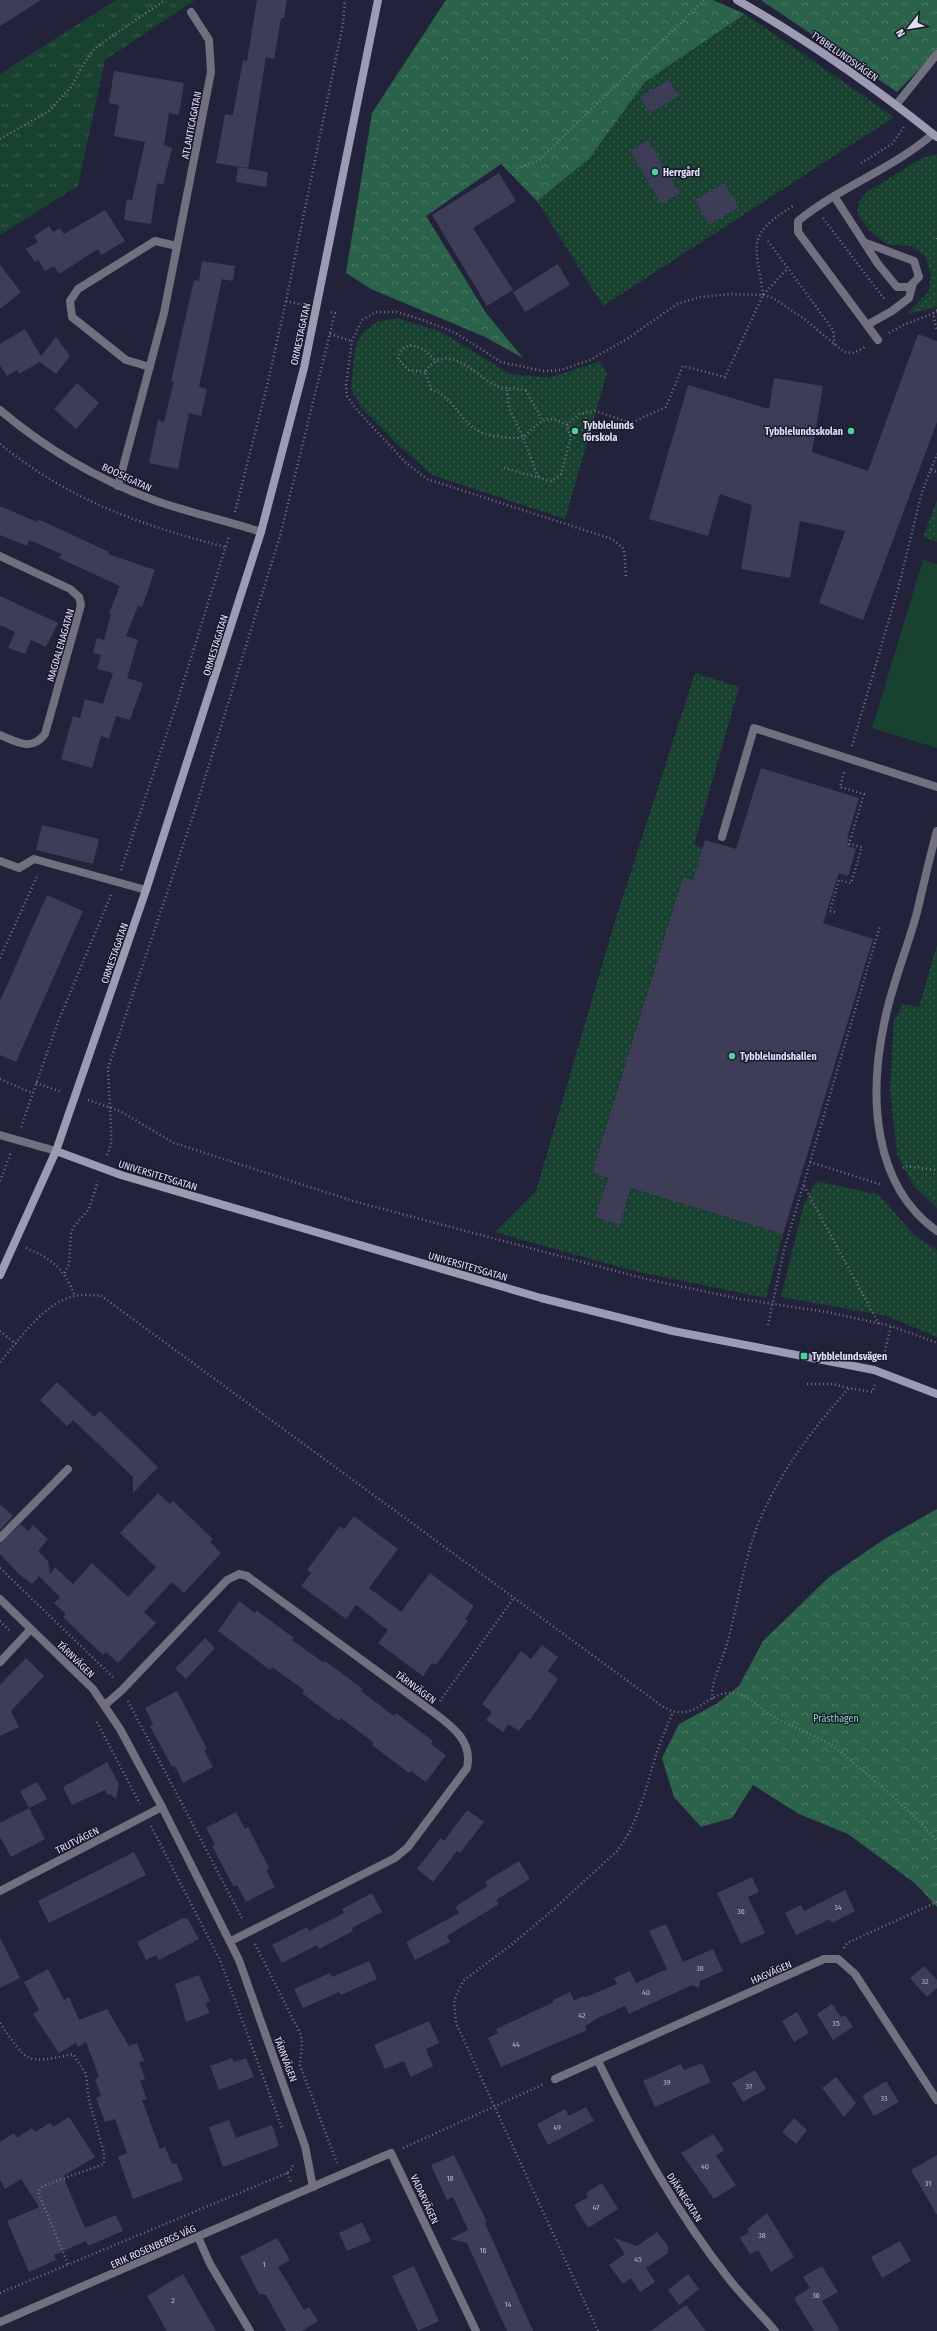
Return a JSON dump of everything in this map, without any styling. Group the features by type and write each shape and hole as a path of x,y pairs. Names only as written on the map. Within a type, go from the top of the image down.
{"street":[{"name":"ORMESTAGATAN","path":"0,1275 56,1151 146,890 261,532 304,368 378,0"},
{"name":"TYBBELUNDSVÄGEN","path":"737,0 814,46 935,135"},
{"name":"ATLANTICAGATAN","path":"118,486 164,313 211,72 209,40 191,12"},
{"path":"896,105 937,54"},
{"path":"878,340 798,232 798,221 818,205 914,150 935,135"},
{"path":"834,196 866,243 878,264 897,287 909,287 919,277 914,261 866,243"},
{"path":"150,367 126,360 78,323 70,313 70,301 78,289 155,241 177,246"},
{"path":"867,325 892,311 909,298 913,283"},
{"name":"BOOSEGATAN","path":"0,410 28,434 65,457 118,486 152,499 261,532"},
{"name":"MAGDALENAGATAN","path":"0,556 70,588 79,597 81,605 45,734 33,744 25,745 0,735"},
{"path":"722,837 754,728 937,788"},
{"path":"937,831 916,916 888,1006 879,1050 877,1092 879,1126 887,1163 894,1180 900,1191 920,1217 937,1231"},
{"path":"0,862 19,868 34,859 146,890"},
{"name":"UNIVERSITETSGATAN","path":"0,1134 16,1141 56,1151 102,1169 541,1298 673,1331 879,1372 937,1394"},
{"path":"0,1538 68,1469"},
{"name":"TÄRNVÄGEN","path":"105,1706 227,1580 239,1574 247,1576 433,1712 456,1730 465,1744 469,1757 467,1768 408,1847 395,1858 231,1941"},
{"name":"TÄRNVÄGEN","path":"0,1600 93,1689 105,1706 162,1807 231,1941 291,2104 305,2146 313,2187"},
{"path":"0,1662 31,1629"},
{"name":"TRUTVÄGEN","path":"0,1891 162,1807"},
{"path":"838,1959 855,1974 937,2100"},
{"name":"HAGVÄGEN","path":"555,2079 824,1960 838,1959"},
{"name":"DJÄKNEGATAN","path":"598,2061 664,2185 729,2279 775,2331"},
{"path":"313,2187 391,2153"},
{"name":"VADARVÄGEN","path":"391,2153 476,2331"},
{"name":"ERIK ROSENBERGS VÄG","path":"0,2322 313,2187"},
{"path":"198,2237 210,2264 250,2331"}],"path":[{"path":"0,139 49,111 65,96 95,48 103,41 165,0"},
{"path":"0,1182 58,1022 116,882 175,709 233,523 286,301 341,32 345,0"},
{"path":"516,168 538,161 704,0"},
{"path":"823,218 903,325"},
{"path":"768,241 833,330 836,346"},
{"path":"567,425 579,414 595,411 631,423 666,407 683,366 725,377 763,294 788,268"},
{"path":"626,576 624,549 612,539 442,485 426,479 413,469 349,400 346,386 352,341 358,326 369,315 376,312 397,312 456,333 507,365 543,371 561,370 596,356 627,339 677,304 717,295 763,294 773,298 803,318 844,352 854,353 903,325 936,312 937,331"},
{"path":"65,1273 69,1264 71,1234 73,1228 89,1208 111,1144 108,1068 196,807 264,589 294,482 335,313"},
{"path":"330,334 352,341"},
{"path":"425,372 408,370 398,359 401,350 408,345 420,347 428,352 437,362"},
{"path":"425,372 430,364 454,360 470,367 495,385 508,390 517,387 526,391 543,421"},
{"path":"425,372 431,389 442,393 461,418 475,431 494,436 523,437 548,418 554,418 567,425 571,437 561,474 551,481 504,468"},
{"path":"508,390 508,408 523,437 538,477"},
{"path":"0,444 54,482 103,508 165,531 225,547"},
{"path":"835,912 830,911 839,880 851,883 862,847 850,844 864,794 840,787 898,589 922,492 937,454"},
{"path":"931,470 937,472"},
{"path":"0,958 44,861"},
{"path":"768,1325 771,1304 784,1250 880,926"},
{"path":"0,1078 32,1093"},
{"path":"36,1083 109,1107 174,1143 353,1201 646,1279 771,1304 827,1312 891,1326 937,1343"},
{"path":"810,1162 884,1185 894,1180 901,1169 905,1166 937,1170"},
{"path":"804,1186 879,1324"},
{"path":"15,1243 40,1253 65,1273 75,1296"},
{"path":"0,1362 36,1321 53,1306 75,1296 100,1295 513,1599 673,1712 688,1712 713,1698 730,1693 742,1695 772,1716 834,1747 901,1804 937,1841"},
{"path":"807,1384 833,1384 872,1392 891,1326"},
{"path":"0,1331 16,1344"},
{"path":"713,1698 711,1691 727,1644 742,1578 755,1534 766,1508 790,1461 815,1426 849,1388"},
{"path":"433,1712 513,1599"},
{"path":"0,1621 16,1636"},
{"path":"598,2331 456,2023 454,2013 457,1990 473,1972 511,1945 549,1913 617,1851 634,1823 657,1750 673,1712"},
{"path":"93,1715 136,1797"},
{"path":"156,1836 220,1960 285,2135"},
{"path":"838,1959 847,1943 937,1902"},
{"path":"0,2023 22,2055 41,2061 73,2054 86,2074 90,2100 104,2153 104,2164 43,2186 38,2192 68,2264"},
{"path":"391,2153 555,2079"},
{"path":"0,2293 287,2173 292,2169 293,2157"}],"green space":[{"path":"116,0 195,0 105,60 78,186 0,235 0,74"},
{"path":"446,0 713,0 745,14 645,82 589,159 537,201 501,164 426,216 486,313 523,358 483,336 371,289 346,273 372,113"},
{"path":"761,0 937,0 937,51 897,92"},
{"path":"745,14 894,117 603,306 537,201 589,159 645,82"},
{"path":"937,154 937,307 907,314 929,291 931,274 925,256 912,246 888,245 870,231 858,215 858,203 867,192 922,158"},
{"path":"397,318 441,332 510,374 549,378 600,361 607,373 565,519 432,475 395,442 361,407 351,389 355,348 362,333 377,322"},
{"path":"937,500 937,542 923,537"},
{"path":"923,560 937,564 937,748 872,728"},
{"path":"695,673 739,687 694,845 703,848 693,880 683,877 592,1173 607,1178 596,1217 620,1225 631,1188 783,1234 766,1298 634,1271 495,1232 536,1191 615,921"},
{"path":"937,945 937,1208 914,1186 897,1154 890,1089 894,1020 903,1004 919,1007"},
{"path":"816,1181 879,1195 915,1236 937,1250 937,1337 887,1316 781,1297 804,1204"},
{"name":"Prästhagen","path":"937,1509 937,1907 916,1884 848,1834 799,1814 753,1785 732,1818 701,1827 674,1797 662,1758 679,1724 716,1704 739,1686 763,1641 829,1577 886,1538"}],"building":[{"path":"0,0 41,0 0,26"},
{"path":"257,0 287,0 284,18 281,18 274,59 266,57 248,168 216,163 225,114 233,115 243,60 247,61"},
{"path":"114,71 184,83 179,115 169,113 164,145 172,148 163,185 157,183 151,224 124,220 127,199 132,200 145,142 114,136 119,105 109,103"},
{"path":"669,80 679,96 650,113 640,97"},
{"name":"Herrgård","path":"648,140 680,193 661,204 630,151"},
{"path":"238,167 268,172 266,187 236,182"},
{"path":"499,173 516,201 473,228 513,290 487,306 432,215"},
{"path":"724,183 739,207 709,225 695,200"},
{"path":"105,210 125,241 101,255 98,249 59,274 54,266 45,271 38,260 35,262 26,249 38,242 34,236 49,226 53,232 60,228 64,234"},
{"path":"202,261 235,266 233,281 222,279 199,387 207,389 201,416 189,413 178,469 149,463 158,420 164,422 174,381 171,381 194,280 199,281"},
{"path":"558,264 570,285 525,312 513,292"},
{"path":"0,265 21,292 0,309"},
{"path":"25,329 41,356 56,337 70,356 56,374 40,362 19,374 17,370 7,376 0,365 0,344"},
{"path":"918,334 937,341 937,422 863,620 819,603 845,531 800,521 790,578 741,569 752,505 720,494 708,536 649,519 688,385 769,409 774,378 823,386 812,452 868,471"},
{"path":"77,383 99,403 76,429 54,409"},
{"path":"0,506 37,522 38,519 109,552 108,554 155,570 142,607 138,606 126,636 138,640 127,678 143,683 130,720 116,716 109,739 101,736 92,768 61,759 73,716 80,718 85,699 103,704 113,673 97,669 101,655 93,653 97,638 104,640 111,614 109,613 120,586 59,558 62,554 29,540 27,546 0,535"},
{"path":"0,596 58,623 46,647 31,640 25,654 8,648 15,632 0,625"},
{"name":"Tybblelundshallen","path":"761,768 859,798 847,838 849,839 847,846 856,849 848,876 839,873 823,923 873,939 783,1234 631,1188 620,1225 595,1217 608,1178 592,1173 683,877 693,880 705,840 736,849"},
{"path":"42,825 99,839 93,864 36,850"},
{"path":"47,895 83,911 16,1062 0,1055 0,1001"},
{"path":"57,1382 94,1417 100,1411 158,1467 133,1493 133,1477 73,1420 67,1426 40,1400"},
{"path":"158,1493 170,1504 173,1501 213,1539 210,1542 221,1553 184,1593 172,1582 144,1612 156,1623 118,1663 106,1652 103,1655 63,1617 66,1614 54,1603 60,1597 39,1576 32,1584 19,1574 0,1554 0,1543 21,1524 28,1531 33,1525 48,1539 38,1551 48,1561 50,1574 55,1567 73,1584 92,1563 128,1597 156,1567 120,1533"},
{"path":"0,1504 13,1516 0,1530"},
{"path":"354,1516 398,1549 369,1588 401,1612 430,1573 474,1606 465,1619 468,1621 436,1665 432,1663 423,1676 378,1643 388,1630 356,1605 346,1619 301,1586 311,1573 307,1570 340,1526 344,1529"},
{"path":"239,1601 255,1613 256,1610 294,1638 292,1640 324,1663 325,1661 363,1689 361,1691 394,1716 396,1713 433,1741 431,1744 446,1755 426,1782 411,1771 409,1773 372,1745 374,1743 341,1718 339,1721 302,1693 304,1690 272,1667 270,1670 218,1631"},
{"path":"205,1638 215,1648 186,1679 175,1669"},
{"path":"542,1645 558,1657 548,1671 558,1679 530,1720 528,1719 519,1731 508,1724 503,1732 486,1720 492,1712 482,1704 521,1651 531,1659"},
{"path":"26,1658 44,1676 11,1711 19,1727 0,1736 0,1685"},
{"path":"177,1691 207,1749 204,1750 213,1767 183,1783 175,1766 172,1767 150,1726 153,1724 145,1708"},
{"path":"107,1762 119,1784 116,1799 110,1794 108,1795 105,1790 72,1805 63,1787"},
{"path":"37,1782 47,1799 29,1808 20,1791"},
{"path":"29,1808 45,1839 11,1857 0,1837 0,1823"},
{"path":"467,1810 484,1822 460,1853 457,1851 433,1882 417,1869 441,1838 444,1841"},
{"path":"236,1812 245,1829 248,1827 269,1868 266,1870 275,1887 246,1902 237,1885 234,1887 212,1846 215,1844 206,1828"},
{"path":"134,1852 146,1875 49,1923 38,1901"},
{"path":"519,1861 530,1879 496,1900 499,1904 447,1936 450,1942 415,1960 406,1942 459,1913 455,1907 488,1886 485,1882"},
{"path":"752,1877 759,1892 748,1897 765,1933 741,1944 717,1893"},
{"path":"845,1890 855,1911 832,1923 830,1919 796,1935 785,1913 801,1905 804,1911"},
{"path":"372,1893 382,1912 352,1928 353,1931 319,1949 317,1945 282,1963 272,1945 307,1927 309,1931 344,1913 342,1909"},
{"path":"183,1918 187,1918 199,1939 159,1960 156,1955 146,1960 137,1942"},
{"path":"666,1924 683,1962 713,1949 723,1971 700,1981 699,1988 692,1985 629,2014 625,2006 598,2018 585,2026 587,2030 501,2067 488,2038 498,2033 496,2029 554,2002 553,2000 570,1992 574,2001 583,1996 586,1997 617,1984 614,1978 630,1971 636,1983 667,1969 649,1931"},
{"path":"0,1938 20,1978 0,1988"},
{"path":"369,1961 377,1979 341,1995 339,1992 303,2008 294,1989 330,1973 332,1977"},
{"path":"924,1966 937,1980 937,1988 927,1997 910,1978"},
{"path":"48,1969 64,2000 69,1997 79,2020 107,2009 129,2046 137,2043 144,2061 139,2062 145,2079 140,2081 147,2099 142,2100 160,2149 165,2147 172,2164 176,2163 183,2180 133,2199 118,2157 127,2153 115,2119 105,2122 96,2098 101,2096 95,2079 99,2077 86,2042 78,2047 76,2043 59,2053 33,2014 39,2010 24,1982"},
{"path":"199,1975 210,2001 205,2004 210,2013 186,2022 175,1984"},
{"path":"832,2004 841,2017 845,2015 853,2027 833,2040 817,2014"},
{"path":"797,2012 809,2033 794,2042 782,2021"},
{"path":"429,2021 439,2043 426,2049 433,2066 411,2077 404,2061 385,2069 374,2045"},
{"path":"232,2058 234,2062 246,2058 254,2077 219,2090 210,2066"},
{"path":"702,2063 711,2082 655,2107 643,2081 681,2064 684,2070"},
{"path":"755,2070 766,2089 743,2102 732,2083"},
{"path":"836,2077 856,2103 844,2117 822,2088"},
{"path":"886,2081 899,2102 874,2116 862,2096"},
{"path":"586,2107 594,2121 548,2145 537,2124 565,2109 569,2116"},
{"path":"69,2117 95,2157 63,2176 85,2228 116,2215 123,2231 88,2246 86,2241 54,2255 56,2260 29,2272 7,2221 39,2207 21,2179 5,2189 0,2180 0,2142 14,2133 17,2138 32,2128 35,2132 50,2123 53,2127"},
{"path":"794,2118 807,2130 796,2144 782,2132"},
{"path":"229,2120 236,2138 272,2125 279,2146 223,2167 209,2127"},
{"path":"713,2134 724,2150 716,2156 736,2185 714,2199 681,2153"},
{"path":"454,2155 487,2222 485,2223 533,2331 507,2331 467,2243 450,2239 468,2230 453,2197 447,2200 431,2165"},
{"path":"937,2155 937,2215 911,2170"},
{"path":"602,2183 618,2209 588,2228 574,2205 588,2197 586,2193"},
{"path":"767,2213 794,2257 771,2272 758,2250 750,2254 740,2238 749,2232 747,2229"},
{"path":"362,2222 371,2241 347,2251 339,2233"},
{"path":"657,2232 668,2246 668,2253 646,2268 655,2282 640,2292 631,2278 623,2284 609,2265 625,2254 614,2238 637,2246"},
{"path":"277,2238 290,2260 278,2267 304,2310 309,2307 318,2321 302,2331 286,2331 266,2295 259,2294 240,2257"},
{"path":"900,2241 911,2261 882,2278 871,2257"},
{"path":"414,2266 439,2321 418,2331 392,2276"},
{"path":"822,2266 838,2292 822,2301 840,2331 814,2331 794,2298 810,2288 803,2277"},
{"path":"183,2274 216,2331 167,2331 147,2296"},
{"path":"688,2274 699,2289 679,2305 668,2290"},
{"path":"686,2305 706,2331 651,2331"}],"place":[{"name":"Herrgård","path":"655,172"},
{"name":"Tybblelunds förskola","path":"575,431"},
{"name":"Tybblelundsskolan","path":"851,431"},
{"name":"Tybblelundshallen","path":"732,1056"},
{"name":"Tybblelundsvägen","path":"804,1356"}]}
